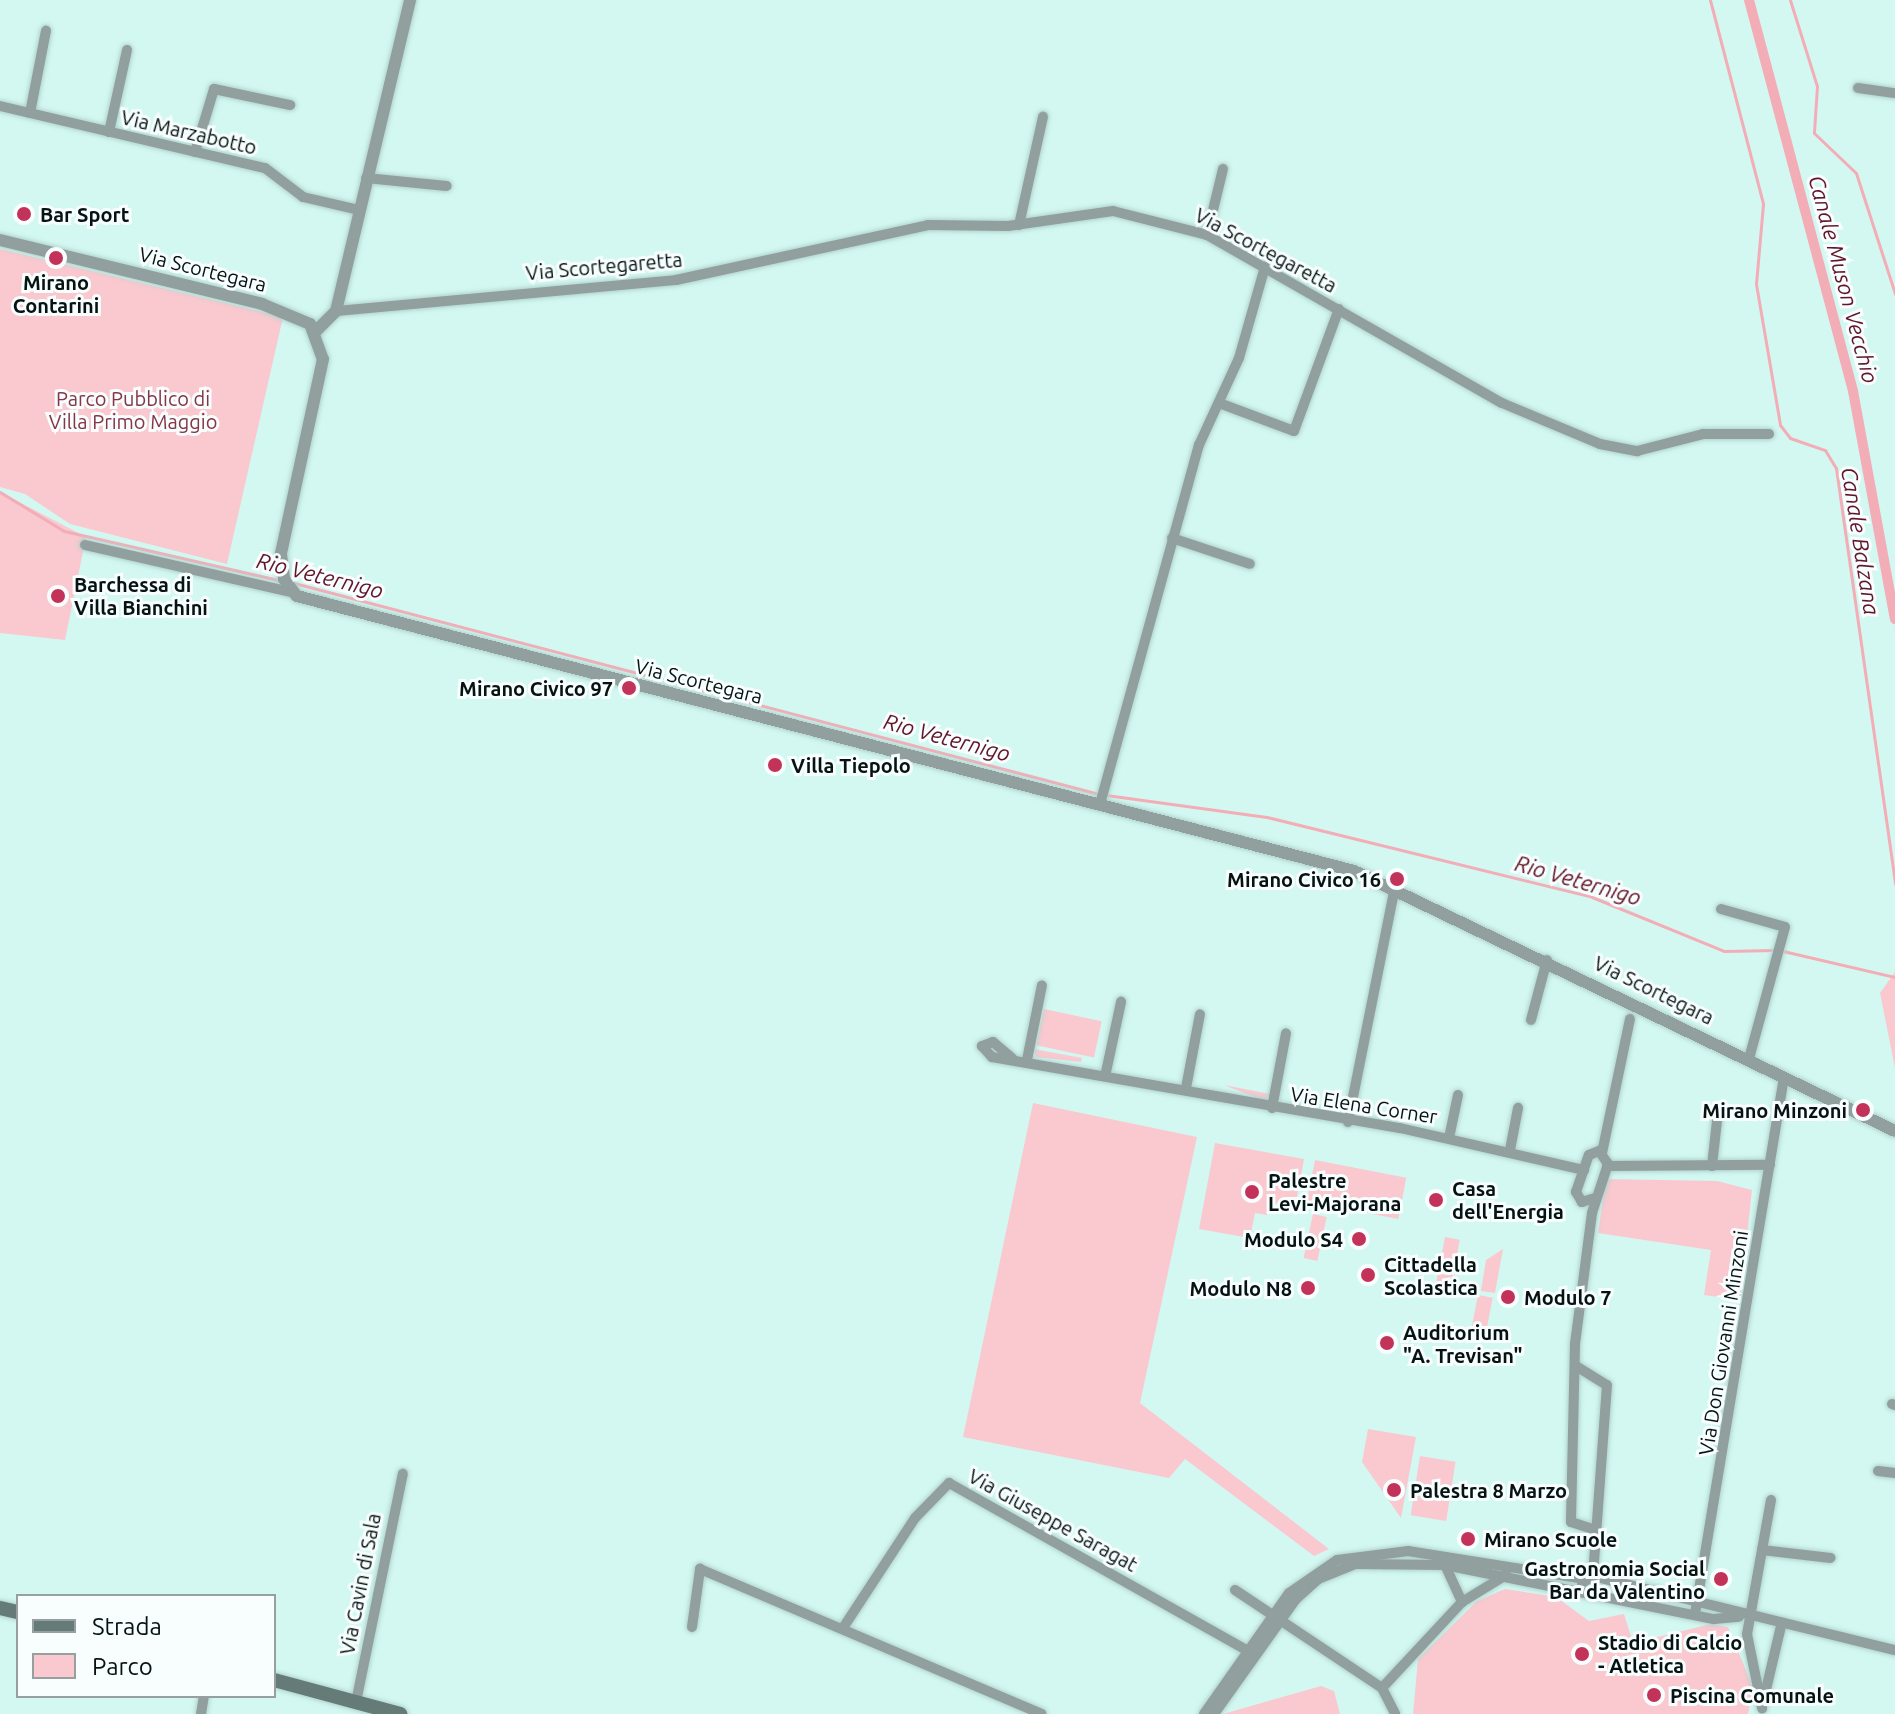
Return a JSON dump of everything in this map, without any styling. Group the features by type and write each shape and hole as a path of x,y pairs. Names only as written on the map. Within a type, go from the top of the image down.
{"main road":[{"path":"276,1681 356,1702 371,1710 400,1714"}],"street":[{"path":"287,584 322,366 316,331 336,311 410,0"},
{"path":"30,113 46,31"},
{"path":"109,132 127,50"},
{"path":"1858,88 1895,93"},
{"path":"195,152 214,89 290,105"},
{"name":"Via Marzabotto","path":"0,108 272,171 303,197 359,210"},
{"path":"1019,225 1043,117"},
{"path":"1207,235 1223,169"},
{"path":"366,178 447,186"},
{"name":"Via Scortegaretta","path":"336,311 676,280 928,225 1019,225 1092,209 1207,235 1523,414 1613,448 1649,449 1703,434 1769,434"},
{"name":"Via Scortegara","path":"0,240 296,314 316,331"},
{"path":"1100,804 1172,538 1265,267"},
{"path":"1219,403 1294,431 1339,309"},
{"path":"1172,538 1250,564"},
{"name":"Via Scortegara","path":"85,545 287,584 1395,886 1895,1131"},
{"path":"1348,1122 1395,886"},
{"path":"1721,909 1780,921 1781,958 1749,1059"},
{"path":"1531,1020 1547,960"},
{"path":"1027,1060 1042,985"},
{"path":"1106,1072 1121,1002"},
{"path":"1186,1088 1200,1014"},
{"path":"1596,1530 1571,1522 1576,1366 1592,1213 1607,1166 1602,1153 1630,1019"},
{"name":"Via Elena Corner","path":"1272,1108 1286,1033"},
{"name":"Via Elena Corner","path":"1012,1058 1106,1072 1272,1108 1449,1138 1568,1162 1584,1170"},
{"name":"Via Don Giovanni Minzoni","path":"1696,1609 1784,1077"},
{"name":"Via Elena Corner","path":"1449,1138 1458,1095"},
{"path":"1510,1150 1518,1108"},
{"path":"1712,1166 1718,1112"},
{"name":"Via Elena Corner","path":"1568,1162 1602,1153"},
{"path":"1588,1158 1576,1192 1592,1213"},
{"path":"1607,1166 1770,1165"},
{"path":"1582,1202 1595,1198"},
{"path":"1576,1366 1607,1385 1592,1584"},
{"path":"1878,1471 1895,1473"},
{"name":"Via Cavin di Sala","path":"356,1702 403,1474"},
{"name":"Via Giuseppe Saragat","path":"843,1628 915,1518 949,1483 1251,1653"},
{"path":"1761,1711 1744,1618 1771,1500"},
{"path":"1762,1550 1831,1558"},
{"path":"1214,1714 1276,1615 1318,1569 1369,1554 1449,1555 1895,1650"},
{"path":"1276,1615 1318,1579 1346,1567 1445,1565 1592,1584"},
{"path":"1445,1565 1462,1602"},
{"path":"692,1627 700,1569 1042,1714"},
{"path":"1382,1688 1462,1602 1506,1575"},
{"path":"1235,1590 1382,1688 1395,1714"},
{"path":"1761,1711 1781,1626"},
{"path":"1204,1714 1251,1653"}],"green space":[{"name":"Parco Pubblico di Villa Primo Maggio","path":"0,249 283,317 227,564 70,524 25,494 0,487"},
{"path":"0,492 86,537 65,640 0,633"},
{"path":"1895,972 1895,1068 1880,993"},
{"path":"1044,1009 1102,1021 1094,1057 1036,1045"},
{"path":"1034,1049 1082,1058 1081,1062 1036,1057"},
{"path":"1224,1085 1270,1094 1265,1101"},
{"path":"1033,1103 1197,1137 1140,1403 1329,1549 1314,1556 1185,1459 1169,1478 963,1437"},
{"name":"Palestre Levi-Majorana","path":"1215,1143 1304,1159 1295,1207 1270,1202 1267,1215 1255,1213 1250,1238 1199,1229"},
{"path":"1315,1160 1406,1178 1398,1219 1307,1201"},
{"path":"1606,1179 1717,1181 1752,1190 1740,1300 1704,1295 1711,1250 1598,1233"},
{"path":"1313,1214 1327,1217 1317,1261 1304,1258"},
{"path":"1445,1237 1460,1240 1451,1284 1436,1281"},
{"path":"1503,1249 1495,1293 1481,1291 1486,1260"},
{"path":"1478,1295 1493,1298 1484,1342 1469,1339"},
{"name":"Palestra 8 Marzo","path":"1368,1429 1416,1437 1401,1518 1362,1462"},
{"path":"1420,1456 1456,1462 1446,1521 1411,1515"},
{"name":"Stadio di Calcio - Atletica","path":"1505,1589 1556,1597 1589,1621 1624,1614 1633,1643 1711,1624 1728,1627 1753,1687 1748,1714 1413,1714 1418,1659 1477,1601"},
{"path":"1321,1686 1334,1691 1340,1714 1223,1714"}],"waterway":[{"name":"Canale Balzana","path":"1710,0 1763,204 1756,284 1780,425 1790,438 1825,450 1836,468 1895,884"},
{"name":"Canale Muson Vecchio","path":"1749,0 1853,391 1895,619"},
{"path":"1790,0 1817,86 1814,133 1856,173 1895,294"},
{"name":"Rio Veternigo","path":"0,492 64,531 282,581"},
{"name":"Rio Veternigo","path":"294,583 1099,794"},
{"name":"Rio Veternigo","path":"1106,795 1267,817 1592,897 1724,951 1775,950"},
{"name":"Rio Veternigo","path":"1783,951 1895,977"}],"place":[{"name":"Bar Sport","path":"24,214"},
{"name":"Mirano Contarini","path":"56,258"},
{"name":"Barchessa di Villa Bianchini","path":"58,596"},
{"name":"Mirano Civico 97","path":"629,688"},
{"name":"Villa Tiepolo","path":"775,765"},
{"name":"Mirano Civico 16","path":"1397,879"},
{"name":"Mirano Minzoni","path":"1863,1110"},
{"name":"Palestre Levi-Majorana","path":"1252,1192"},
{"name":"Casa dell'Energia","path":"1436,1200"},
{"name":"Modulo S4","path":"1359,1239"},
{"name":"Cittadella Scolastica","path":"1368,1275"},
{"name":"Modulo N8","path":"1308,1288"},
{"name":"Modulo 7","path":"1508,1297"},
{"name":"Auditorium \"A. Trevisan\"","path":"1387,1343"},
{"name":"Palestra 8 Marzo","path":"1394,1490"},
{"name":"Mirano Scuole","path":"1468,1539"},
{"name":"Gastronomia Social Bar da Valentino","path":"1721,1579"},
{"name":"Stadio di Calcio - Atletica","path":"1582,1654"},
{"name":"Piscina Comunale","path":"1654,1695"}]}
